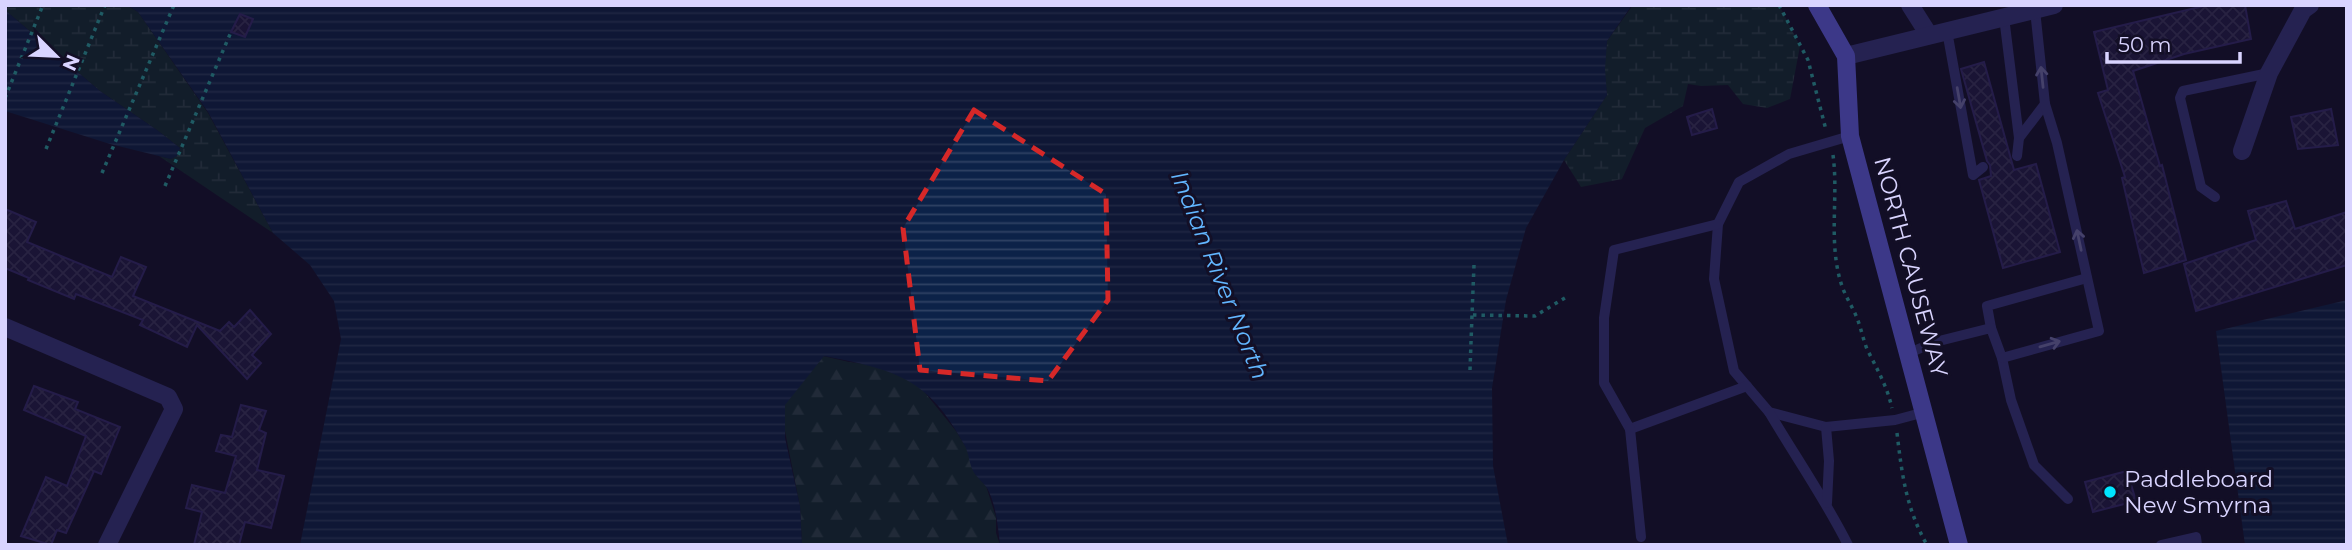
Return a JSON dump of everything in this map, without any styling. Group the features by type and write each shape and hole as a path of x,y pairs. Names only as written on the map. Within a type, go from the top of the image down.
{"main road":[{"name":"NORTH CAUSEWAY","path":"1817,5 1846,56 1850,136 1959,545"}],"street":[{"path":"1910,5 1938,33"},
{"path":"1846,56 2054,5"},
{"path":"2242,151 2269,72 2302,10 2310,5"},
{"path":"5,327 168,397 174,410 107,545"}],"lane":[{"path":"2002,358 2099,331 2057,143 2045,104 2035,10"},
{"path":"2004,17 2019,138 2017,156"},
{"path":"1938,33 1973,175 1983,167"},
{"path":"2215,197 2201,187 2180,98 2183,91 2269,72"},
{"path":"2019,138 2045,104"},
{"path":"1848,545 1827,503 1807,477 1769,412 1734,371 1714,279 1718,224 1739,183 1789,154 1850,136"},
{"path":"1641,537 1630,429 1604,383 1604,318 1614,250 1718,224"},
{"path":"2068,499 2034,465 2011,400 1987,306 2087,278"},
{"path":"1909,353 1935,342 1991,328"},
{"path":"1630,429 1747,386"},
{"path":"1769,412 1826,427 1895,420 1925,412"},
{"path":"1826,427 1829,461 1827,503"},
{"path":"2161,545 2196,537 2197,545"}],"path":[{"path":"5,98 43,5"},
{"path":"46,149 105,5"},
{"path":"102,173 174,5"},
{"path":"1779,5 1808,60 1830,142 1836,177 1833,218 1836,260 1843,289 1857,317 1866,346 1886,385 1895,420 1909,509 1927,545"},
{"path":"165,186 231,32"},
{"path":"1469,370 1474,265"},
{"path":"1472,315 1535,316 1568,296"}],"highlighted area":[{"path":"974,110 1106,194 1108,300 1048,381 920,370 903,228"}],"green space":[{"path":"10,5 126,5 138,12 208,113 273,233 159,156 171,159 180,148 100,91 5,10"},
{"path":"1633,5 1779,5 1800,46 1790,99 1767,108 1743,104 1728,85 1688,84 1683,106 1645,128 1622,179 1581,187 1564,160 1607,95 1604,68 1607,41"},
{"path":"823,356 872,365 910,380 922,389 956,431 967,449 975,474 986,486 996,517 996,533 1000,545 802,545 800,506 783,421 785,404"}],"water":[{"name":"Indian River North","path":"127,5 1632,5 1607,41 1607,95 1564,160 1526,228 1506,300 1492,388 1493,466 1508,545 1000,545 990,494 973,471 965,446 937,405 923,391 890,372 824,356 785,405 785,438 800,506 802,545 300,545 341,339 334,301 310,265 273,233 208,112 138,12"},
{"path":"5,10 100,91 180,148 177,156 171,159 110,144 5,111"},
{"path":"2347,300 2347,545 2245,545 2216,331"}],"building":[{"path":"2208,5 2245,5 2251,39 2184,54 2133,71 2160,166 2162,165 2186,260 2144,273 2122,178 2125,177 2098,93 2108,90 2094,32"},
{"path":"240,14 253,19 245,37 231,32"},
{"path":"1984,62 2014,170 2036,164 2060,252 2003,268 1979,180 1991,176 1990,165 1961,69"},
{"path":"1712,109 1717,128 1692,135 1687,117"},
{"path":"2331,109 2338,145 2298,149 2291,117"},
{"path":"2286,201 2295,229 2347,212 2347,265 2196,311 2184,264 2256,240 2248,211"},
{"path":"5,209 36,222 27,242 112,277 121,257 146,267 133,296 220,331 229,322 234,327 250,310 271,334 252,355 261,363 247,379 197,325 187,347 140,325 143,320 76,294 74,299 5,268"},
{"path":"34,386 78,402 75,409 120,427 101,474 94,471 66,533 57,530 51,545 21,536 46,477 67,486 86,436 24,410"},
{"path":"241,405 266,411 259,430 266,433 257,470 284,476 271,528 245,522 239,545 194,545 202,512 186,508 192,485 225,493 236,456 216,451 221,435 232,437"},
{"name":"Paddleboard New Smyrna","path":"2127,471 2136,501 2093,512 2085,482"}],"place":[{"name":"Paddleboard New Smyrna","path":"2110,492"}]}
